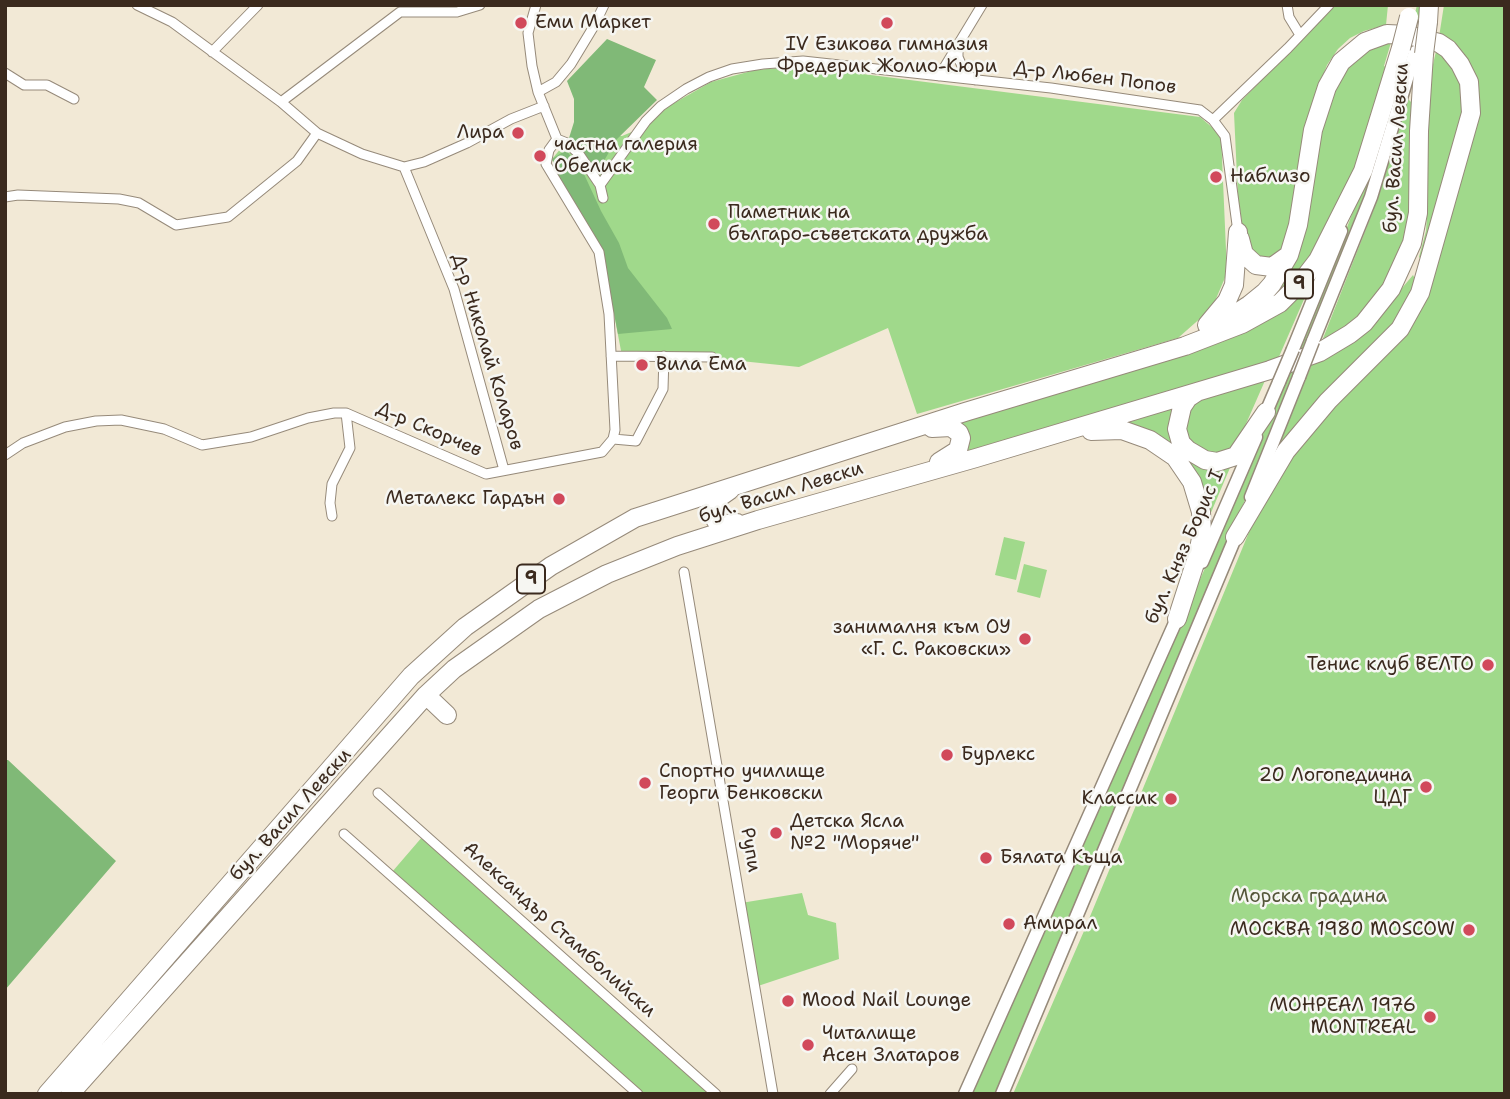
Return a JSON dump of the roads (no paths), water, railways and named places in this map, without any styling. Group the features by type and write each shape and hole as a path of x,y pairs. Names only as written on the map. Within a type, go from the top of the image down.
{"highway":[{"name":"бул. Княз Борис I","path":"1363,171 1413,51 1419,11"},
{"path":"1185,346 1257,299 1272,284 1289,254 1298,225 1313,130 1332,77 1347,56 1365,42 1382,35 1400,34 1439,43 1448,49 1465,72 1471,92 1469,124 1420,293 1400,329 1307,424 1286,451 1235,537"},
{"name":"бул. Васил Левски","path":"47,1094 92,1055 265,874 426,695 454,669 539,609 643,559 758,520 1053,436 1270,370 1320,352 1350,334 1380,305 1400,272 1415,232 1418,213 1419,131 1413,51"},
{"name":"бул. Васил Левски","path":"70,1094 92,1055 251,858 408,672 521,586 580,548 635,519 965,412 1185,346 1262,315 1295,289 1323,252 1363,171"},
{"path":"1238,232 1244,254 1256,265 1272,267 1289,254"},
{"path":"1166,351 1204,327 1227,301 1236,275 1238,232"},
{"path":"1380,305 1432,256"},
{"path":"1198,391 1188,398 1182,407 1177,429 1181,443 1192,454 1205,460 1217,462 1236,456 1266,412"},
{"path":"902,433 947,426 956,430 961,438 956,453 914,475"},
{"path":"1053,436 1103,429 1122,430 1150,440 1181,464 1196,491 1202,533 1177,620"},
{"path":"739,485 713,502 713,518 724,524 758,520"},
{"path":"426,695 447,715"},
{"path":"251,858 258,856 265,860 268,866 265,874"}],"main road":[{"name":"бул. Княз Борис I","path":"1002,1094 1235,537 1371,197 1413,51"},
{"name":"бул. Княз Борис I","path":"965,1094 1177,620 1293,349 1363,171"}],"street":[{"path":"137,5 172,22 281,102 317,133 362,154 404,167 424,162 511,119 544,106"},
{"path":"212,52 258,5"},
{"path":"281,102 400,12 457,12 480,5"},
{"path":"536,5 528,41 538,92 557,139 567,143 579,154 600,185 603,198"},
{"path":"538,92 556,82 571,64 604,5"},
{"path":"939,76 982,5"},
{"path":"1287,5 1289,17 1300,35"},
{"path":"1238,232 1227,144 1220,127 1213,120 1329,5"},
{"path":"958,44 958,57 965,73 977,81"},
{"name":"Д-р Любен Попов","path":"600,185 632,138 661,106 686,89 719,73 750,65 803,61 1088,93 1200,110 1213,120"},
{"path":"5,73 24,85 47,85 74,99"},
{"path":"5,197 18,195 119,199 139,203 177,225 229,216 297,161 317,133"},
{"path":"557,139 546,164 598,253 609,314 615,430 613,439"},
{"name":"Д-р Николай Коларов","path":"404,167 454,289 504,470"},
{"path":"611,356 712,357"},
{"name":"Д-р Скорчев","path":"5,455 23,443 65,427 96,421 121,420 164,429 202,445 251,436 308,418 345,413 486,474 602,452 613,439 636,441 663,389 664,356"},
{"path":"332,516 332,484 350,448 345,413"},
{"name":"Рупи","path":"684,572 773,1094"},
{"name":"Александър Стамболийски","path":"379,793 716,1094"},
{"path":"344,834 638,1094"},
{"path":"830,1094 852,1069"}],"place":[{"name":"Еми Маркет","path":"521,23"},
{"name":"IV Езикова гимназия Фредерик Жолио-Кюри","path":"887,23"},
{"name":"Лира","path":"518,133"},
{"name":"частна галерия Обелиск","path":"540,156"},
{"name":"Наблизо","path":"1216,177"},
{"name":"Паметник на българо-съветската дружба","path":"714,224"},
{"name":"Вила Ема","path":"642,365"},
{"name":"Металекс Гардън","path":"559,499"},
{"name":"занималня към ОУ «Г. С. Раковски»","path":"1025,639"},
{"name":"Тенис клуб ВЕЛТО","path":"1488,665"},
{"name":"Бурлекс","path":"947,755"},
{"name":"Спортно училище Георги Бенковски","path":"645,783"},
{"name":"20 Логопедична ЦДГ","path":"1426,787"},
{"name":"Классик","path":"1171,799"},
{"name":"Детска Ясла №2 \"Моряче\"","path":"776,833"},
{"name":"Бялата Къща","path":"986,858"},
{"name":"Амирал","path":"1009,924"},
{"name":"МОСКВА 1980 MOSCOW","path":"1469,930"},
{"name":"Mood Nail Lounge","path":"788,1001"},
{"name":"МОНРЕАЛ 1976 MONTREAL","path":"1430,1017"},
{"name":"Читалище Асен Златаров","path":"808,1045"}],"park label":[{"name":"Морска градина","path":"1309,897"}]}
